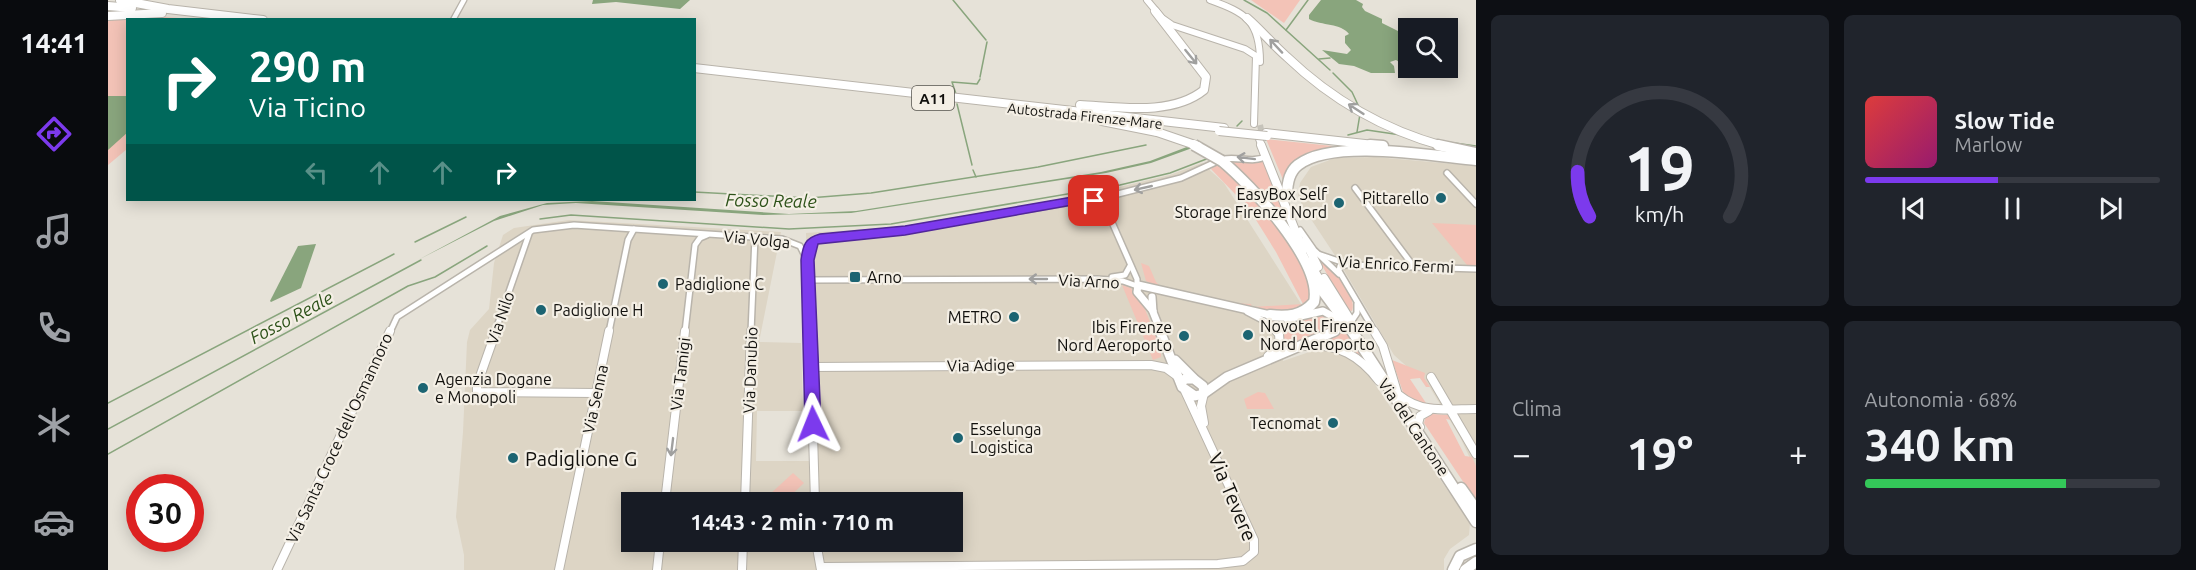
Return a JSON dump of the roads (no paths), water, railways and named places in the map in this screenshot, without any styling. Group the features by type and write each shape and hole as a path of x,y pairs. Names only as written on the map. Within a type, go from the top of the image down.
{"highway":[{"path":"120,0 248,18"},
{"path":"154,0 201,12"},
{"path":"108,6 219,18"},
{"path":"951,99 1098,106 1170,105 1195,100 1206,89 1206,77 1155,11"},
{"path":"108,16 160,13 216,18"},
{"path":"1247,18 1309,76 1366,115 1390,128 1431,144 1476,157"},
{"name":"Autostrada Firenze-Mare","path":"696,70 1222,129 1264,137 1476,157"},
{"path":"951,99 1105,121 1157,132 1189,142 1221,160 1268,203 1290,235 1316,291 1315,300 1309,308 1297,315 1269,315"},
{"path":"1287,195 1289,177 1295,169 1308,159 1324,154 1370,152 1476,157"},
{"path":"1309,272 1348,322"}],"main road":[{"path":"1148,0 1155,11 1172,25 1245,49 1257,58 1257,124 1259,38 1257,28 1247,18 1210,0"},
{"path":"1245,49 1256,47 1259,38"},
{"name":"Via del Cantone","path":"1264,137 1266,156 1305,254 1476,522"},
{"name":"Via del Cantone","path":"1264,137 1300,230 1348,322 1357,331 1476,510"},
{"path":"1453,570 1460,556 1476,549"}],"street":[{"path":"454,18 464,0"},
{"path":"1154,312 1136,291 1137,279 1104,201 1108,196 1181,178 1221,160 1238,157 1259,160 1266,156"},
{"path":"1447,173 1476,204"},
{"path":"1355,188 1414,267"},
{"path":"807,260 809,245 820,238 905,230 1084,200 1097,202 1107,212"},
{"path":"529,233 537,229 562,225 634,229"},
{"name":"Via Volga","path":"634,229 755,237 795,242 802,248 807,260 809,280 815,492"},
{"name":"Via Senna","path":"560,570 628,240 634,229"},
{"name":"Via del Cantone","path":"1300,230 1318,254 1344,280 1356,300 1385,351 1398,394"},
{"path":"684,232 692,236 695,245"},
{"name":"Via Nilo","path":"529,233 477,388 479,393 596,393"},
{"name":"Via Santa Croce dell'Osmannoro","path":"277,570 397,317 529,233"},
{"path":"695,245 702,237 714,234"},
{"name":"Via Danubio","path":"745,492 755,237"},
{"name":"Via Tamigi","path":"666,492 695,245"},
{"name":"Via Enrico Fermi","path":"1318,254 1335,262 1350,264 1476,269"},
{"path":"1344,280 1339,267 1350,264"},
{"path":"1097,279 1125,275 1130,266"},
{"name":"Via Arno","path":"809,280 1097,279 1123,281 1269,315 1291,319 1323,311 1348,322"},
{"path":"1151,287 1155,293 1152,297 1154,312 1182,385 1195,396 1204,393 1220,380 1297,348 1348,322 1358,313 1356,300"},
{"path":"1140,295 1152,297"},
{"path":"1234,308 1268,322 1277,331 1281,340 1278,350 1249,367"},
{"path":"1152,365 1167,357 1166,344"},
{"path":"1297,348 1328,345 1354,355 1367,365 1408,417"},
{"path":"1170,353 1192,378 1203,386 1204,393"},
{"name":"Via Adige","path":"811,367 1152,365 1169,369 1182,385"},
{"path":"1431,377 1476,454"},
{"path":"1182,385 1184,379 1192,378"},
{"name":"Via Tevere","path":"821,568 1236,563 1248,559 1256,546 1236,498 1182,385"},
{"name":"Via Tevere","path":"1204,393 1201,406 1208,438"},
{"path":"1398,394 1415,407 1432,410 1476,409"},
{"path":"1420,427 1418,424 1420,416 1432,410"},
{"path":"657,570 659,552"},
{"path":"742,570 743,552"},
{"path":"818,552 821,568"}],"waterway":[{"path":"953,0 986,40"},
{"path":"1244,0 1267,13 1330,70"},
{"path":"1286,30 1308,0"},
{"path":"980,77 987,42"},
{"path":"1319,59 1330,58"},
{"path":"1333,73 1352,92 1359,107"},
{"path":"956,94 952,82 977,84 980,79"},
{"path":"957,104 972,165"},
{"path":"1357,132 1360,114"},
{"name":"Fosso Reale","path":"1237,126 1242,121"},
{"path":"1348,135 1367,130 1401,135"},
{"path":"1447,142 1476,146"},
{"path":"976,177 1038,167 1146,145"},
{"path":"540,219 571,215 789,229 891,224 1120,185 1170,173 1209,158"},
{"path":"973,170 976,177"},
{"path":"696,192 809,198 871,193 976,177"},
{"path":"415,242 466,217"},
{"path":"108,454 408,286 435,277 487,246"},
{"path":"108,403 394,254"},
{"name":"Fosso Reale","path":"108,429 421,260"}],"tunnel":[{"path":"1260,125 1263,139"}],"place":[{"name":"Pittarello","path":"1441,198"},
{"name":"EasyBox Self Storage Firenze Nord","path":"1339,203"},
{"name":"Arno","path":"855,277"},
{"name":"Padiglione C","path":"663,284"},
{"name":"Padiglione H","path":"541,310"},
{"name":"METRO","path":"1014,317"},
{"name":"Novotel Firenze Nord Aeroporto","path":"1248,335"},
{"name":"Ibis Firenze Nord Aeroporto","path":"1184,336"},
{"name":"Agenzia Dogane e Monopoli","path":"423,388"},
{"name":"Tecnomat","path":"1333,423"},
{"name":"Esselunga Logistica","path":"958,438"},
{"name":"Padiglione G","path":"513,458"}]}
